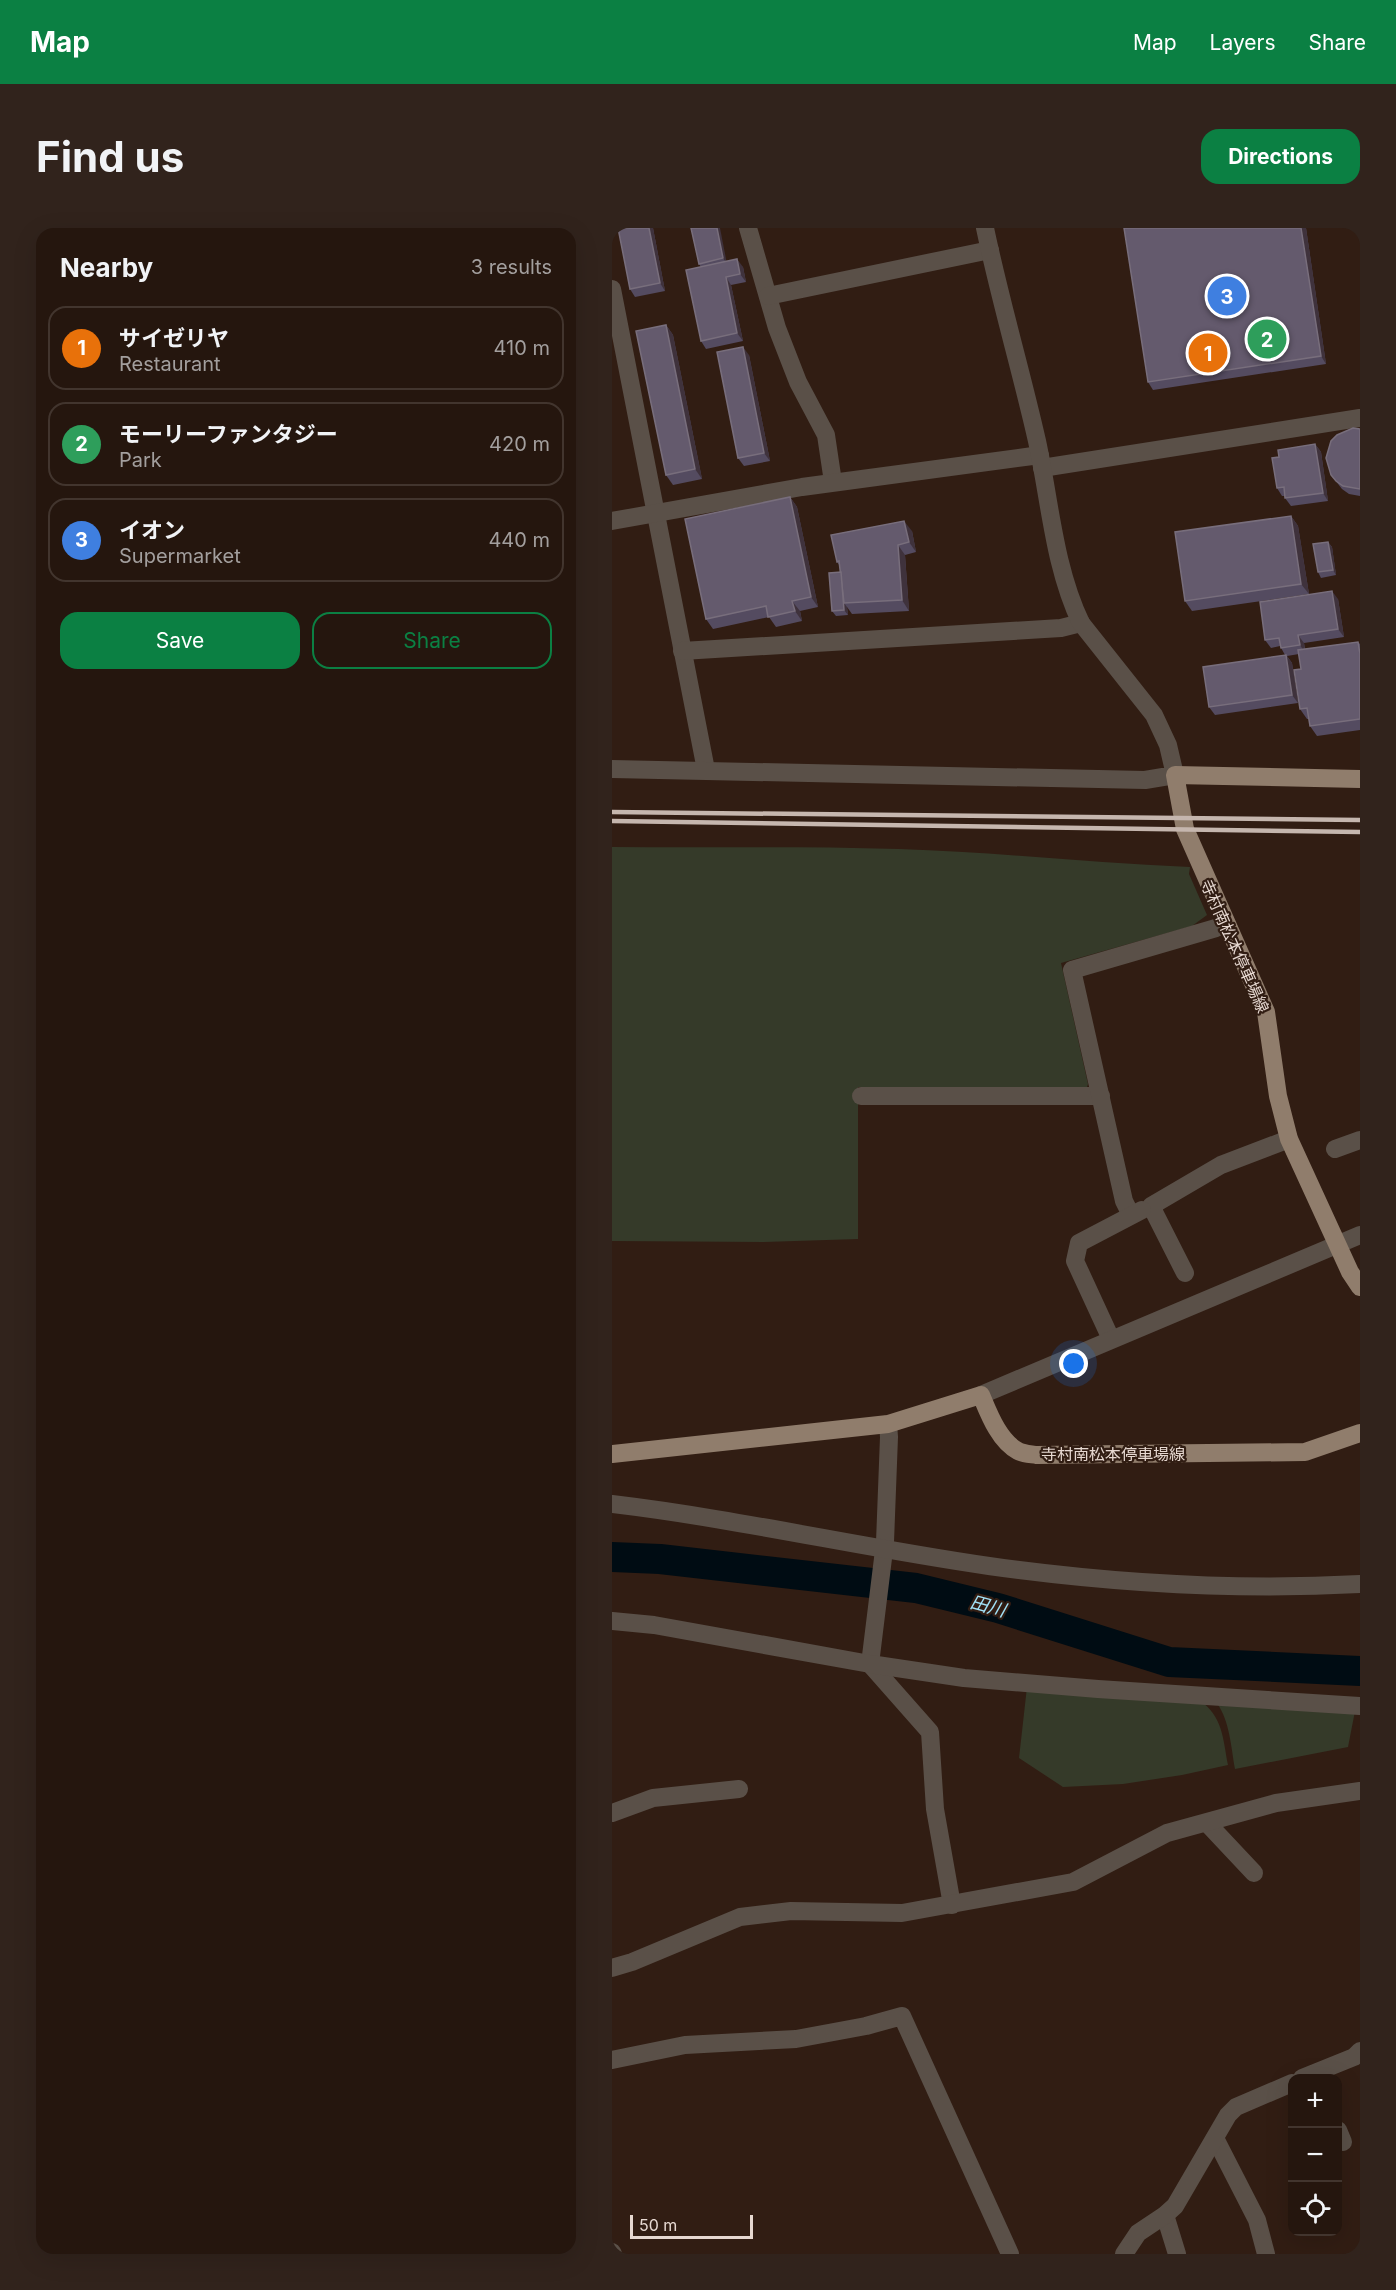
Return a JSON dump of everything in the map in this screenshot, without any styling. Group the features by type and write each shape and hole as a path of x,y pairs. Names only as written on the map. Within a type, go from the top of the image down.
{"main road":[{"path":"1175,776 1360,779"},
{"name":"寺村南松本停車場線","path":"1175,776 1185,829 1266,1012 1278,1096 1289,1139 1350,1272 1360,1287"},
{"path":"612,1454 888,1424 981,1395"},
{"name":"寺村南松本停車場線","path":"981,1395 992,1420 1006,1442 1019,1452 1037,1455 1305,1452 1360,1433"}],"street":[{"path":"748,228 768,296 798,382 826,435 833,483"},
{"path":"612,769 1145,780 1175,776 1168,745 1154,715 1081,622 1073,606 985,228"},
{"path":"768,296 990,250"},
{"path":"613,294 706,770"},
{"path":"612,521 833,483 1041,462 1360,418"},
{"path":"682,651 1060,628 1081,622"},
{"path":"1131,1215 1124,1201 1072,970 1226,924"},
{"path":"861,1096 1101,1096"},
{"path":"1112,1339 1076,1261 1079,1243 1151,1206 1221,1165 1289,1139"},
{"path":"1335,1149 1360,1140"},
{"path":"1151,1206 1185,1273"},
{"path":"981,1395 1360,1235"},
{"path":"888,1424 888,1472 883,1552 870,1661 930,1732 935,1809 952,1905"},
{"path":"612,1504 696,1516 883,1552 1116,1581 1297,1587 1360,1584"},
{"path":"612,1621 688,1631 964,1678 1360,1706"},
{"path":"612,1813 653,1798 739,1789"},
{"path":"612,1968 632,1962 740,1917 791,1911 903,1913 1073,1882 1167,1833 1276,1803 1360,1791"},
{"path":"1207,1823 1254,1873"},
{"path":"612,2060 685,2045 796,2039 867,2026 902,2016 1010,2254"},
{"path":"1316,2074 1354,2057 1360,2051"},
{"path":"1124,2254 1138,2233 1175,2206 1228,2115 1236,2108 1288,2085"},
{"path":"1215,2138 1257,2220 1266,2254"},
{"path":"1165,2215 1177,2254"}],"green space":[{"path":"612,847 899,849 1190,867 1189,874 1207,915 1192,926 1061,963 1088,1084 1086,1090 858,1087 858,1239 764,1242 612,1241"},
{"path":"1027,1687 1199,1700 1213,1713 1221,1729 1228,1765 1123,1784 1063,1787 1019,1758"},
{"path":"1217,1703 1355,1711 1348,1747 1235,1769 1227,1726"}],"building":[{"path":"618,228 649,228 660,283 630,289"},
{"path":"691,228 717,228 723,258 699,264"},
{"path":"1124,228 1301,228 1321,356 1148,382"},
{"path":"737,259 740,274 726,277 737,333 701,341 686,270"},
{"path":"666,325 695,469 666,475 636,331"},
{"path":"743,347 764,453 738,458 717,352"},
{"path":"1353,428 1360,429 1360,489 1343,486 1336,481 1331,475 1326,458 1331,441 1337,435"},
{"path":"1315,444 1323,493 1285,498 1284,487 1277,488 1272,458 1279,457 1278,450"},
{"path":"790,497 811,597 792,601 795,611 768,617 766,606 706,619 685,519"},
{"path":"1291,516 1301,584 1185,601 1175,532"},
{"path":"904,521 909,542 898,545 902,600 844,603 839,561 837,562 831,535"},
{"path":"1328,542 1333,570 1318,572 1313,544"},
{"path":"841,572 844,610 832,611 829,573"},
{"path":"1332,591 1338,629 1298,635 1300,645 1281,648 1279,638 1265,640 1260,602"},
{"path":"1358,642 1360,719 1310,726 1307,708 1300,709 1294,670 1301,669 1298,650"},
{"path":"1286,655 1292,695 1209,707 1203,667"}],"waterway":[{"name":"田川","path":"612,1557 660,1559 916,1588 998,1608 1169,1662 1360,1671"}],"railway":[{"path":"612,812 1360,820"},
{"path":"612,821 1360,832"}],"place":[{"name":"イオン","path":"1227,296"},
{"name":"モーリーファンタジー","path":"1267,339"},
{"name":"サイゼリヤ","path":"1208,353"}]}
